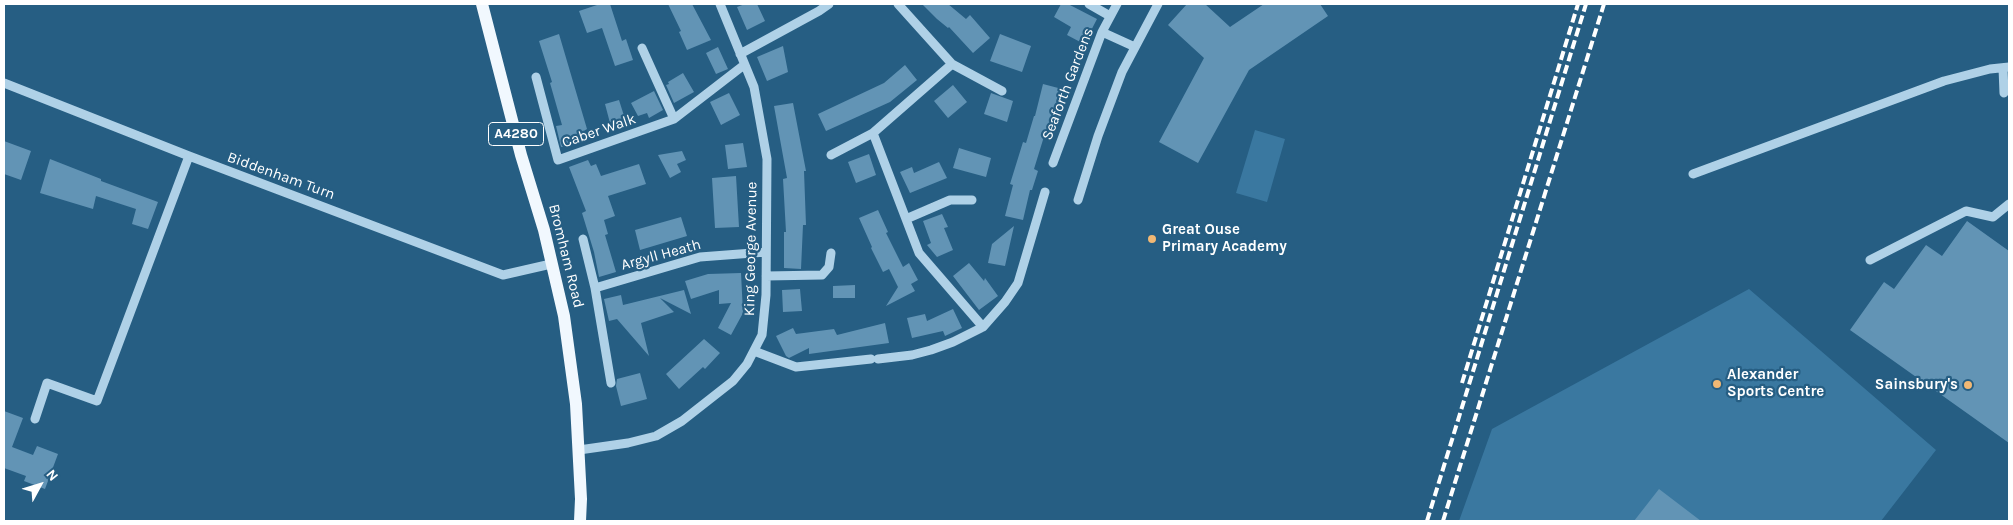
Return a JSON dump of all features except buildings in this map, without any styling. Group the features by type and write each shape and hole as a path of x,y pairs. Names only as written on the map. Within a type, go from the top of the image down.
{"main road":[{"name":"Bromham Road","path":"482,4 521,155 544,230 564,316 576,404 581,500 580,521"}],"street":[{"name":"King George Avenue","path":"579,450 628,443 656,436 682,422 733,381 747,364 762,335 766,276 767,159 754,87 720,4"},
{"path":"740,54 829,4"},
{"path":"898,4 952,64 1002,91"},
{"name":"Seaforth Gardens","path":"1089,4 1110,16"},
{"name":"Seaforth Gardens","path":"1053,163 1102,32 1117,4"},
{"path":"1078,200 1098,136 1122,72 1158,4"},
{"path":"1102,32 1135,47"},
{"path":"642,48 674,120"},
{"path":"831,155 873,133 952,64"},
{"name":"Caber Walk","path":"536,77 558,160 674,120 744,65"},
{"path":"1693,174 1944,81 1990,69 2006,68 2004,92"},
{"name":"Biddenham Turn","path":"4,83 189,156 503,275 551,264"},
{"path":"873,133 919,253 983,327"},
{"path":"35,419 47,383 97,401 189,156"},
{"path":"754,352 796,367 912,355 931,350 983,327 1005,302 1018,283 1046,192"},
{"path":"906,219 950,200 972,200"},
{"path":"1870,260 1966,212 1993,217 2009,204"},
{"name":"Bromham Road","path":"583,239 595,288 611,383"},
{"name":"Argyll Heath","path":"595,288 700,257 766,252"},
{"path":"766,276 822,275 829,267 831,253"}],"shaded area":[{"path":"1255,130 1285,139 1267,202 1236,193"},
{"name":"Alexander Sports Centre","path":"1749,289 1936,450 1881,521 1459,521 1492,429"}],"railway":[{"path":"1462,383 1578,4"},
{"path":"1427,521 1586,4"},
{"path":"1443,521 1604,4"}],"place":[{"name":"Great Ouse Primary Academy","path":"1152,239"},
{"name":"Alexander Sports Centre","path":"1717,384"},
{"name":"Sainsbury's","path":"1968,385"}]}
